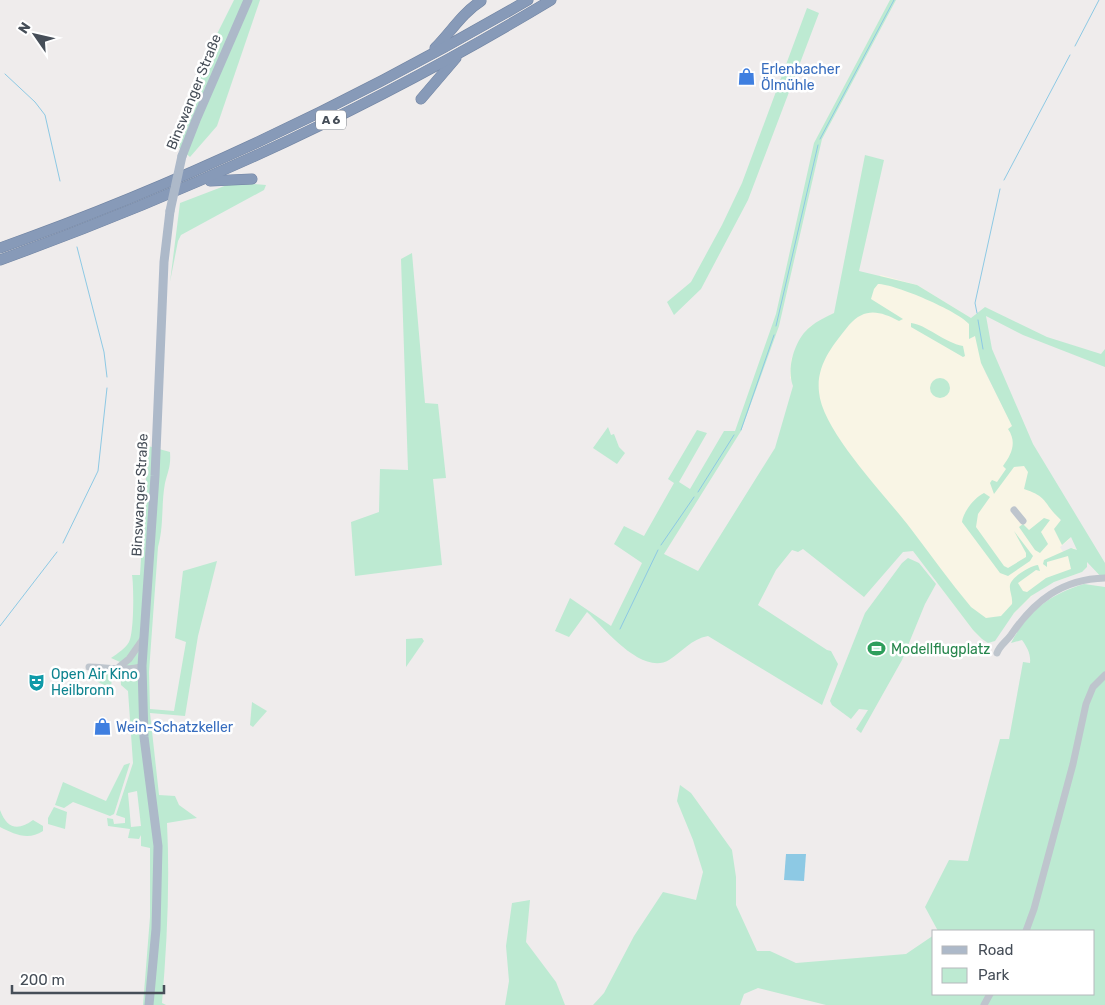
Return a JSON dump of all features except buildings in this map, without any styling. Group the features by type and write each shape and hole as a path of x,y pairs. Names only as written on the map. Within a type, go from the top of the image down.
{"highway":[{"name":"A 6","path":"0,248 202,167 264,140 421,60 528,0"},
{"name":"A 6","path":"0,260 199,182 320,126 462,52 551,0"},
{"path":"421,60 448,35 466,11 481,1"},
{"path":"421,99 462,52"},
{"path":"199,182 235,178 252,179"}],"main road":[{"name":"Binswanger Straße","path":"149,1005 156,929 158,846 144,737 142,666 156,476 164,262 170,211 182,156 248,0"}],"street":[{"path":"1014,510 1023,520"},
{"path":"1000,652 1020,622 1047,595 1064,586 1088,579 1105,578"},
{"path":"119,667 127,662 143,639"},
{"path":"127,662 136,662 142,666"},
{"path":"89,667 119,667 130,670 142,666"},
{"path":"1026,930 1034,909 1070,774 1086,704 1093,687 1105,675"}],"shaded area":[{"path":"881,275 917,285 971,318 985,372 1070,539 1060,547 1063,552 1074,548 1087,567 1082,572 1054,582 1037,591 1014,613 992,642 982,639 973,630 901,535 790,378 791,360 800,339 809,327 834,313"}],"green space":[{"path":"234,0 260,0 217,126 190,157 170,140 207,54"},
{"path":"890,0 896,0 822,139 779,326 741,431 664,554 698,571 775,448 793,386 791,363 796,346 810,327 834,313 865,155 884,160 859,271 917,285 971,318 985,307 1047,337 1101,354 1105,349 1105,367 1023,335 986,316 992,349 1033,444 1105,563 1105,581 1087,562 1087,567 1082,572 1054,582 1031,596 1014,613 995,641 988,643 973,630 913,551 903,552 864,597 803,549 798,552 792,550 776,570 758,605 831,651 838,664 822,705 708,636 692,643 669,660 658,663 647,661 624,648 587,612 569,637 555,631 570,598 611,626 642,563 614,544 624,526 644,536 674,483 668,479 697,430 707,433 679,482 690,489 724,431 735,431 776,314 814,143","holes":["878,284 911,293 953,312 969,324 969,339 975,336 981,363 1012,426 1008,429 1013,443 1009,457 1003,466 1006,469 997,482 992,480 990,483 994,494 1014,467 1024,466 1028,472 1024,489 1042,498 1061,520 1054,529 1062,545 1071,537 1077,550 1071,548 1044,560 1043,564 1047,567 1047,562 1068,556 1071,569 1046,578 1027,592 1023,591 1018,583 1036,570 1040,571 1038,565 1027,569 1014,578 1010,585 1012,604 1001,616 986,618 971,607 857,463 831,425 823,408 819,392 820,373 827,356 849,325 861,315 873,312 899,321 903,319 871,299 874,289"]},
{"path":"807,8 819,13 748,200 701,289 674,315 667,302 691,282 742,183"},
{"path":"227,185 266,185 264,190 181,235 178,241 170,282 180,203"},
{"path":"412,253 425,403 438,404 446,478 433,479 442,565 355,576 351,522 379,512 380,469 408,470 401,259"},
{"path":"911,323 917,324 949,341 963,346 965,356 963,357 911,327"},
{"path":"940,378 947,381 950,388 947,395 940,398 933,395 930,388 933,381"},
{"path":"608,427 611,435 614,434 619,447 625,453 617,464 593,448"},
{"path":"148,446 170,452 170,465 165,483 158,547 149,672 150,709 174,711 186,642 175,638 183,571 217,561 198,636 185,716 150,713 159,795 175,796 179,805 197,818 167,823 168,913 162,1003 166,1005 143,1005 150,917 150,848 141,846 141,835 139,839 128,838 130,829 108,826 107,818 113,819 114,824 125,823 125,818 116,815 133,763 128,691 121,685 120,662 111,658 123,649 131,637 133,620 132,575 140,575","holes":["137,791 141,826 131,827 128,793"]},
{"path":"984,493 990,497 978,514 976,527 1004,566 1008,568 1026,557 1026,553 1014,531 1033,556 1030,561 1008,576 1000,573 962,522 970,505"},
{"path":"1044,518 1050,520 1041,532 1048,544 1040,553 1035,550 1019,527 1023,524 1029,530"},
{"name":"Modellflugplatz","path":"908,558 919,563 936,584 925,604 902,660 861,733 856,729 868,710 859,709 851,719 832,705 830,701 865,613 902,563"},
{"path":"1084,584 1105,587 1105,1005 826,1005 758,988 744,994 740,1005 593,1005 604,993 634,936 663,892 696,900 703,872 693,840 677,801 680,785 691,793 732,850 736,877 736,905 757,951 770,951 796,963 906,954 932,936 932,995 1095,995 1095,930 937,930 925,907 949,860 968,861 1000,739 1009,739 1023,662 1030,663 1028,651 1022,640 1011,643 1032,613 1050,599"},
{"path":"422,638 424,641 406,667 406,639"},
{"path":"93,671 107,672 112,675 111,689 91,678"},
{"path":"252,702 267,711 253,727 250,725"},
{"path":"130,763 114,814 110,816 73,802 64,808 55,805 63,782 106,801 124,765"},
{"path":"54,807 67,812 65,829 48,824 48,818"},
{"path":"0,810 6,821 14,826 22,826 33,820 43,826 43,831 32,836 26,836 5,830 0,827"},
{"path":"530,900 526,942 556,982 565,1005 505,1005 509,981 506,946 512,903"}],"water":[{"path":"786,854 806,854 804,881 784,880"}],"waterway":[{"path":"820,139 894,0"},
{"path":"1075,46 1099,0"},
{"path":"1004,180 1070,55"},
{"path":"5,74 35,102 45,115 60,181"},
{"path":"776,326 818,145"},
{"path":"977,313 975,303 1000,189"},
{"path":"77,247 104,352 107,377"},
{"path":"978,320 983,349"},
{"path":"741,430 774,335"},
{"path":"63,543 98,471 107,388"},
{"path":"698,492 734,435"},
{"path":"661,545 694,497"},
{"path":"620,629 658,550"},
{"path":"0,626 57,552"}],"place":[{"name":"Erlenbacher Ölmühle","path":"747,77"},
{"name":"Modellflugplatz","path":"877,649"},
{"name":"Open Air Kino Heilbronn","path":"37,682"},
{"name":"Wein-Schatzkeller","path":"102,727"}]}
